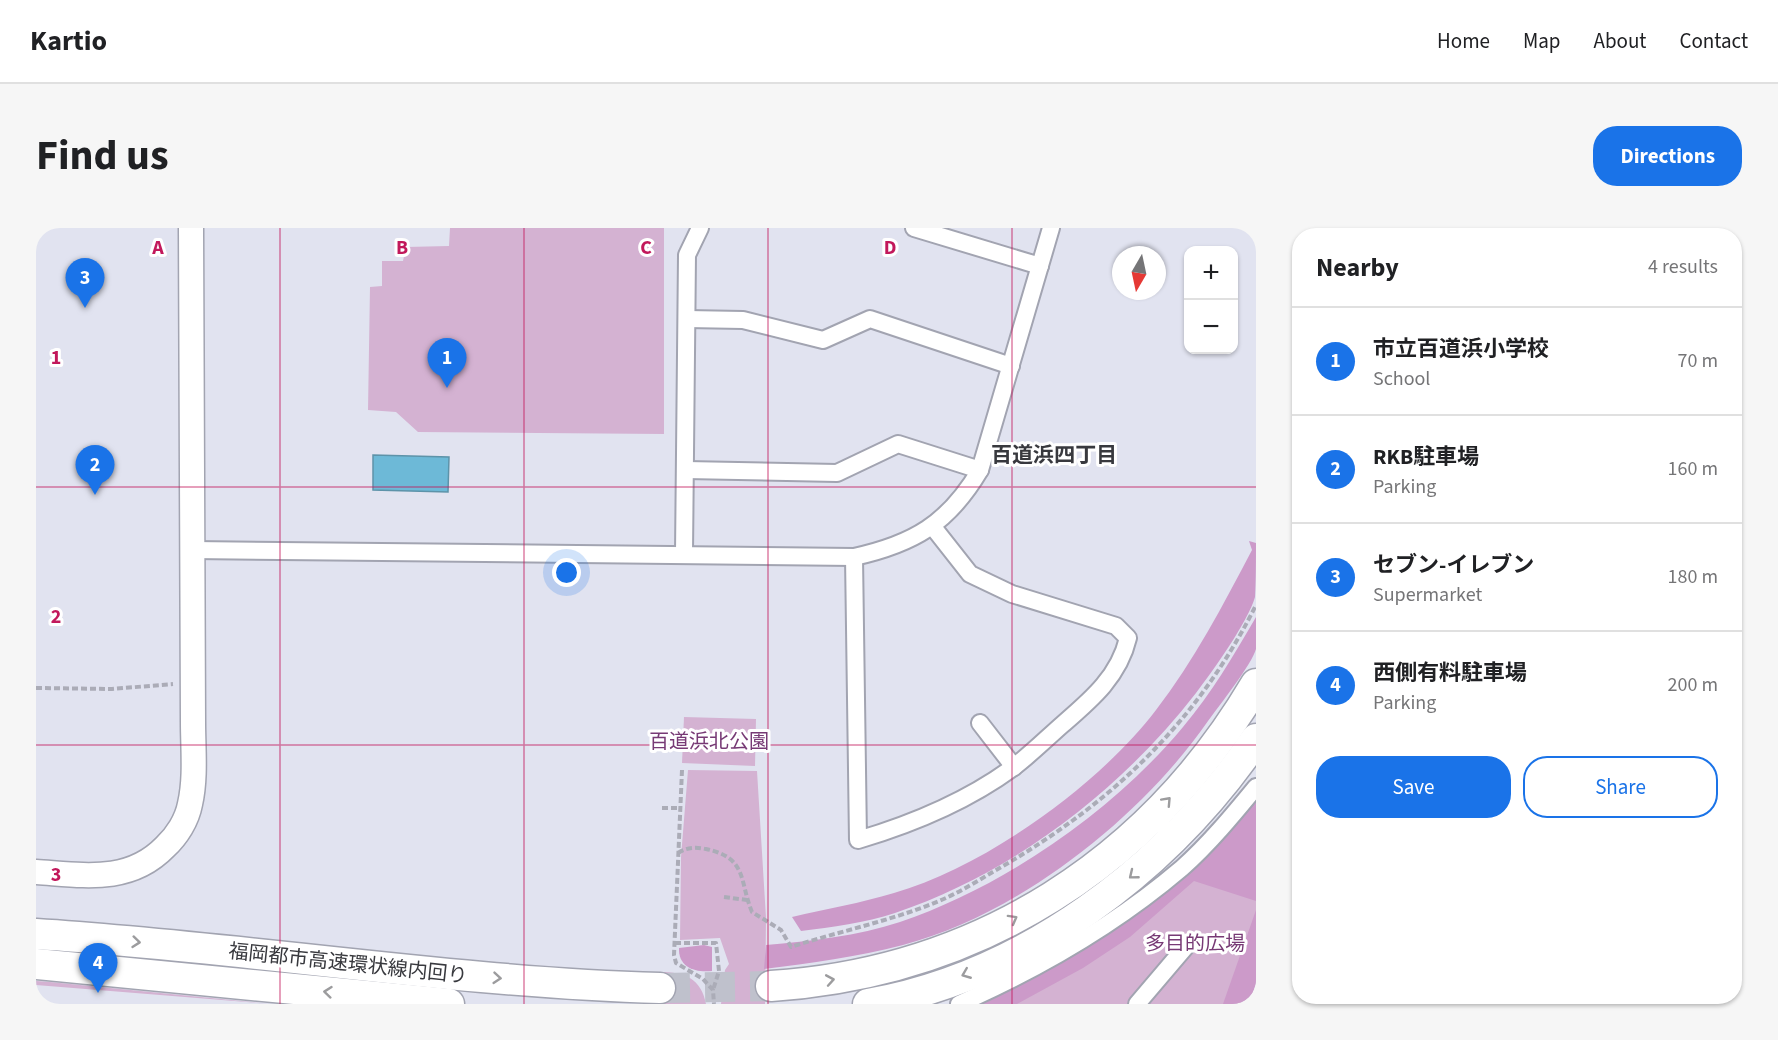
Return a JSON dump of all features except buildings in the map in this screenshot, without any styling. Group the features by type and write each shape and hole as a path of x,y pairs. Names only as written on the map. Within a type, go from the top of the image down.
{"highway":[{"path":"771,986 814,983 865,974 929,957 986,934 1045,902 1092,870 1142,828 1183,784 1221,737 1256,684"},
{"path":"868,1004 936,986 999,960 1055,930 1108,895 1159,855 1196,816 1256,739"},
{"name":"福岡都市高速環状線内回り","path":"36,934 520,980 660,988"},
{"path":"36,964 449,1004"}],"street":[{"path":"36,872 96,876 125,873 144,865 159,854 183,823 192,790 191,228"},
{"path":"684,553 687,255 700,228"},
{"path":"914,228 1040,266"},
{"path":"193,550 684,553 854,557 887,550 933,527 969,489 980,470 1051,228"},
{"path":"687,319 743,320 823,340 870,319 1011,366"},
{"path":"686,470 837,473 898,444 980,470"},
{"path":"854,557 858,840 905,826 960,800 1014,767 1091,700 1123,660 1128,638 1116,626 1012,594 970,574 933,527"},
{"path":"980,723 1014,767"},
{"path":"958,1004 1012,981 1119,917 1183,867 1256,787"},
{"path":"1137,1004 1188,944"}],"path":[{"path":"678,853 697,847 724,854 733,861 744,877 747,900 752,912 781,930 791,947 895,918 941,901 1008,863 1079,817 1179,726 1216,674 1256,605"},
{"path":"36,688 112,689 173,684"},
{"path":"682,770 676,963 703,979 714,990"},
{"path":"662,808 680,808"},
{"path":"724,897 747,900"},
{"path":"675,943 716,943 719,971 714,990 714,1004"}],"green space":[{"path":"450,228 664,228 664,434 418,432 396,412 368,410 370,287 382,286 382,261 403,261 406,247 449,246"},
{"name":"百道浜北公園","path":"684,717 756,719 755,766 682,763"},
{"path":"688,770 757,771 766,918 765,1004 721,1004 725,970 729,964 720,938 680,940 681,857"},
{"name":"多目的広場","path":"1192,867 1256,890 1256,983 1249,1004 974,1004 1016,988 1073,955 1123,923"},
{"path":"655,972 681,974 695,981 700,987 706,1004 659,1004 660,975"},
{"path":"36,981 50,982 270,1004 36,985"}],"shaded area":[{"path":"1249,541 1256,543 1255,597 1237,633 1203,684 1166,729 1134,763 1098,795 1061,825 1022,852 981,876 939,896 872,919 801,931 792,917 894,893 929,881 965,864 1038,820 1104,767 1156,710 1183,672 1252,550"},
{"path":"1256,617 1256,649 1253,656 1208,721 1148,793 1074,858 1032,887 990,911 946,931 903,945 868,953 764,969 766,945 817,940 900,922 978,889 1054,843 1124,788 1183,727 1213,688"},
{"path":"1256,799 1256,901 1194,881 1130,937 1083,968 1017,1004 974,1004 1016,987 1123,923"},
{"path":"1256,910 1256,983 1249,1004 1223,1004"},
{"path":"704,945 712,947 712,971 694,970 681,960 679,948"}],"water":[{"path":"373,455 449,457 448,492 373,490"}],"tunnel":[{"path":"660,988 771,986"}],"place":[{"name":"セブン-イレブン","path":"85,308"},
{"name":"市立百道浜小学校","path":"447,388"},
{"name":"RKB駐車場","path":"95,495"},
{"name":"西側有料駐車場","path":"98,993"}],"district":[{"name":"百道浜四丁目","path":"1054,455"}]}
